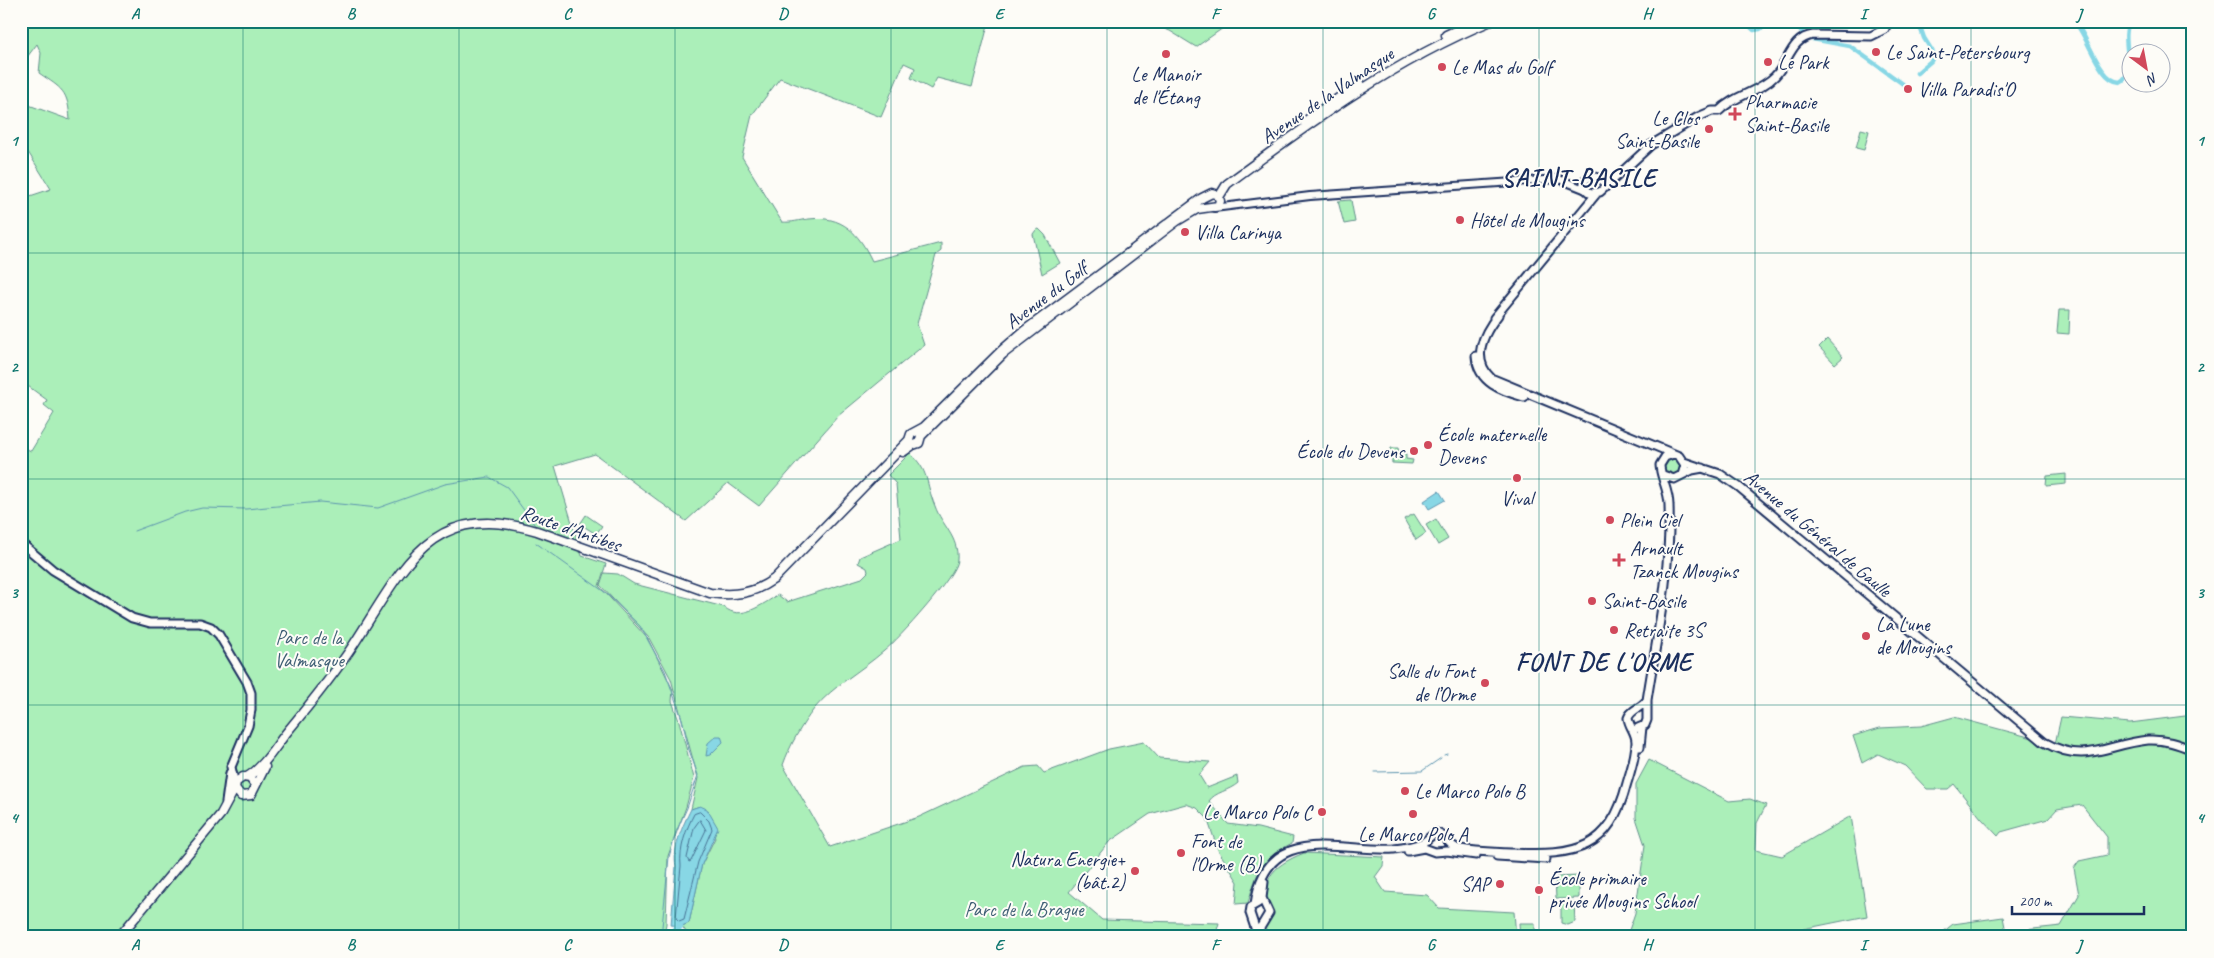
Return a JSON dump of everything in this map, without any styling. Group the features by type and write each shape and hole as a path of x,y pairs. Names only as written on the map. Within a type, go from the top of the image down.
{"main road":[{"name":"Avenue de la Valmasque","path":"1214,196 1324,111 1397,60 1476,21"},
{"name":"Avenue de la Valmasque","path":"1324,111 1432,47 1491,21"},
{"path":"1682,476 1685,469 1684,462 1680,456 1499,382 1485,371 1480,356 1482,343 1498,315 1597,193 1651,140 1698,113 1718,107 1764,86 1782,66 1796,42 1807,36 1871,36 1883,31 1887,21"},
{"path":"1588,206 1585,180 1592,176 1600,177 1620,170"},
{"path":"1600,177 1605,185"},
{"path":"1586,190 1597,193"},
{"path":"1214,196 1218,206 1211,208 1206,203 1214,196"},
{"name":"Avenue du Golf","path":"919,434 1024,331 1142,243 1214,196"},
{"name":"Avenue du Golf","path":"919,434 1003,354 1152,240 1192,212 1211,208"},
{"path":"1142,243 1152,240"},
{"name":"Route d'Antibes","path":"255,785 266,766 336,675 411,563 427,547 451,534 480,526 508,528 695,591 730,598 749,596 769,585 911,443 911,434 919,434"},
{"path":"1651,444 1663,459"},
{"path":"1257,935 1268,913 1262,889 1269,872 1278,862 1295,852 1314,849 1397,852 1430,849 1435,852 1552,859 1570,856 1592,846 1612,829 1624,809 1638,759 1642,727 1647,720 1646,714 1666,582 1668,493 1664,475 1660,468 1663,459 1673,454"},
{"name":"Avenue du Général de Gaulle","path":"1684,462 1720,474 1739,488 2044,742 2057,750 2080,754 2149,740 2170,741 2193,750"},
{"path":"1664,475 1674,479 1703,468"},
{"path":"1668,493 1674,479"},
{"name":"Route d'Antibes","path":"245,777 262,764 330,679 408,561 424,545 444,533 480,523 519,526 692,588 729,595 747,593 767,583 825,531"},
{"path":"21,543 53,570 132,618 150,623 200,623 211,627 219,635 247,682 251,693 251,710 248,726 232,764 227,800 208,830"},
{"path":"1257,935 1254,919 1250,911 1255,904 1259,882 1266,870 1287,852 1307,846 1396,849 1412,846 1429,839 1433,834 1439,834 1446,842 1459,849 1543,854 1572,851 1587,844 1605,830 1620,808 1636,748 1634,728 1629,724 1628,718 1632,711 1648,700"},
{"path":"1636,709 1646,714"},
{"path":"1634,728 1642,727"},
{"path":"126,937 230,808 244,797 253,793 255,785 252,780 235,771 232,764"},
{"path":"232,764 237,793 244,797"},
{"path":"119,937 227,806 235,787 245,777"},
{"path":"1429,839 1430,849"},
{"path":"1442,851 1446,842"},
{"path":"1255,904 1265,904"},
{"path":"1254,919 1263,920"}],"street":[{"name":"Avenue du Golf","path":"1211,208 1310,196 1559,179 1573,183 1586,190"},
{"name":"Avenue du Golf","path":"1573,183 1585,180"},
{"path":"1214,196 1231,205"}],"green space":[{"name":"Parc de la Valmasque","path":"21,21 989,21 972,87 937,78 931,89 911,78 915,68 904,63 881,117 780,78 752,115 742,157 782,222 821,219 840,223 855,234 872,261 941,243 941,251 936,255 917,324 924,345 838,416 759,506 728,483 686,521 595,454 555,466 582,556 606,564 599,586 648,639 673,690 672,701 694,778 686,807 668,856 666,924 663,937 21,937 21,446 31,451 54,413 44,405 47,400 21,381 21,199 51,189 28,152 21,148 21,108 26,104 70,120 68,102 62,91 39,73 41,53 37,44 21,65"},
{"path":"1146,21 1233,21 1196,47 1170,31"},
{"path":"1861,129 1869,131 1864,150 1856,148"},
{"path":"1351,200 1355,222 1344,224 1338,201"},
{"path":"1039,229 1045,235 1060,263 1042,274 1033,234"},
{"path":"2059,310 2070,310 2069,334 2057,333"},
{"path":"1827,339 1843,357 1835,364 1819,347"},
{"path":"1391,448 1398,448 1399,453 1406,454 1406,459 1413,460 1412,464 1392,463"},
{"name":"Parc de la Brague","path":"910,453 921,466 938,513 953,538 957,560 948,579 938,592 891,645 848,678 814,709 800,729 789,750 783,765 830,847 919,817 1025,767 1038,766 1044,773 1109,749 1144,742 1159,758 1210,762 1199,775 1207,788 1237,776 1238,783 1209,801 1228,824 1258,828 1293,837 1292,843 1273,855 1262,867 1248,903 1236,904 1238,882 1218,850 1207,818 1197,808 1186,804 1150,814 1109,842 1069,892 1102,920 1219,923 1215,937 686,937 688,935 682,926 689,923 702,864 715,838 700,806 691,809 698,778 671,679 649,638 600,585 604,573 618,574 634,584 724,607 737,613 758,607 778,595 787,602 862,578 868,572 867,568 858,563 860,557 901,539 896,484 888,475"},
{"path":"1673,458 1679,461 1682,467 1679,473 1673,476 1667,473 1664,467 1667,461"},
{"path":"2066,474 2066,484 2046,486 2047,476"},
{"path":"1414,514 1426,533 1416,540 1404,519"},
{"path":"586,515 602,526 596,534 580,524"},
{"path":"1436,519 1448,539 1438,545 1426,525"},
{"path":"2193,715 2193,937 1937,937 1953,924 2003,917 2006,932 2061,926 2079,895 2074,868 2079,861 2107,855 2107,837 2082,805 2057,809 2048,819 2001,832 1998,836 1954,784 1948,789 1927,789 1905,766 1878,754 1862,763 1853,736 1880,728 1921,726 1954,717 2055,744 2061,717 2130,723"},
{"path":"1649,760 1729,801 1750,799 1766,805 1757,823 1756,850 1782,856 1851,816 1867,916 1798,930 1799,937 1622,937 1628,933 1635,913 1645,845 1636,818 1636,784"},
{"path":"1304,853 1384,857 1383,866 1375,877 1385,892 1427,895 1439,908 1514,912 1516,937 1262,937 1262,928 1269,917 1266,894 1270,877 1282,864"},
{"path":"1579,876 1579,898 1556,899 1555,877"},
{"path":"1574,902 1575,922 1568,925 1561,923 1561,903"},
{"path":"1519,923 1535,923 1535,937 1520,937"}],"water":[{"path":"1439,491 1445,500 1429,509 1424,501"},
{"path":"716,736 721,736 723,742 710,755 706,756 708,743"},
{"path":"700,806 707,809 718,828 702,864 689,923 682,926 671,925 677,844 691,809"}],"waterway":[{"path":"1744,21 1754,30 1760,29 1770,21"},
{"path":"1788,21 1802,32"},
{"path":"1917,73 1931,61 1934,54 1924,38 1918,21"},
{"path":"2074,21 2106,74 2113,80 2120,82 2128,71 2126,36 2130,21"},
{"path":"1807,38 1850,46 1903,84"},
{"path":"134,531 185,512 202,508 246,509 320,502 378,508 445,484 489,477 507,487 534,524"},
{"path":"536,543 606,593 640,626 665,671 682,719 689,750 698,775 687,808 676,832 669,857 661,937"},
{"path":"1375,772 1422,771 1441,758"},
{"path":"672,937 679,926"}],"place":[{"name":"Le Saint-Petersbourg","path":"1876,52"},
{"name":"Le Manoir de l'Étang","path":"1166,54"},
{"name":"Le Park","path":"1768,62"},
{"name":"Le Mas du Golf","path":"1442,67"},
{"name":"Villa Paradis'O","path":"1908,89"},
{"name":"Pharmacie Saint-Basile","path":"1735,114"},
{"name":"Le Clos Saint-Basile","path":"1709,129"},
{"name":"Hôtel de Mougins","path":"1460,220"},
{"name":"Villa Carinya","path":"1185,232"},
{"name":"École maternelle Devens","path":"1428,445"},
{"name":"École du Devens","path":"1414,451"},
{"name":"Vival","path":"1517,478"},
{"name":"Plein Ciel","path":"1610,520"},
{"name":"Arnault Tzanck Mougins","path":"1619,560"},
{"name":"Saint-Basile","path":"1592,601"},
{"name":"Retraite 3S","path":"1614,630"},
{"name":"La Lune de Mougins","path":"1866,636"},
{"name":"Salle du Font de l’Orme","path":"1485,683"},
{"name":"Le Marco Polo B","path":"1405,791"},
{"name":"Le Marco Polo C","path":"1322,812"},
{"name":"Le Marco Polo A","path":"1413,814"},
{"name":"Font de l'Orme (B)","path":"1181,853"},
{"name":"Natura Energie+ (bât.2)","path":"1135,871"},
{"name":"SAP","path":"1500,884"},
{"name":"École primaire privée Mougins School","path":"1539,890"}],"district":[{"name":"SAINT-BASILE","path":"1579,177"},
{"name":"FONT DE L'ORME","path":"1604,661"}]}
